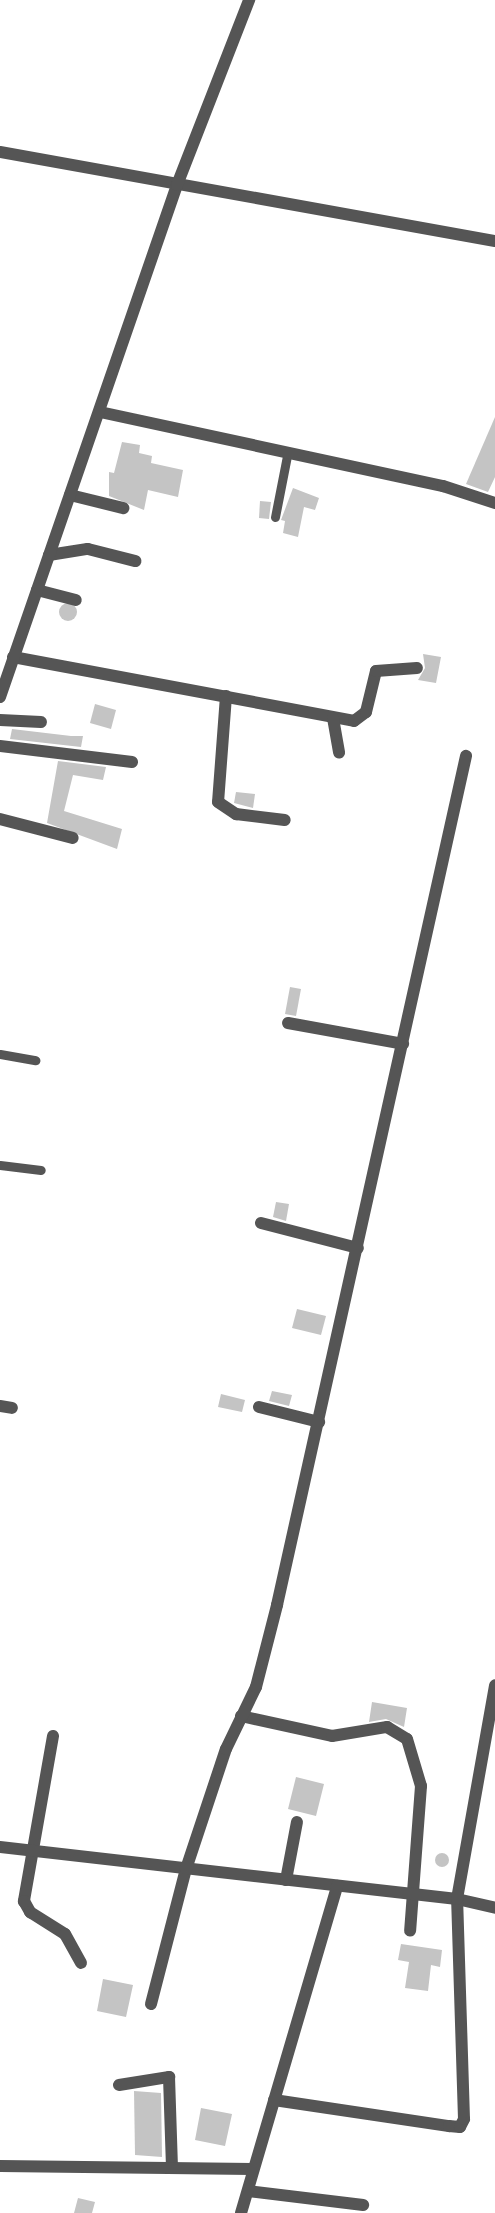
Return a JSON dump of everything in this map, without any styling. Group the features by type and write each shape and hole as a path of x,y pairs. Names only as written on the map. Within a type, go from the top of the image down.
{"street":[{"path":"0,698 177,185 249,0"},
{"path":"0,152 495,241"},
{"path":"100,412 287,456 443,486 495,503"},
{"path":"70,495 123,508"},
{"path":"50,555 88,549 135,561"},
{"path":"37,590 76,600"},
{"path":"13,657 333,718 362,718 376,671 417,668"},
{"path":"226,696 218,802 236,814 285,820"},
{"path":"333,718 339,752"},
{"path":"0,720 41,723"},
{"path":"0,747 132,762"},
{"path":"151,2004 186,1869 241,1716 256,1687 320,1422 466,756"},
{"path":"0,819 73,838"},
{"path":"288,1023 403,1044"},
{"path":"261,1222 358,1248"},
{"path":"259,1407 320,1422"},
{"path":"274,2100 460,2127 464,2119 457,1899 495,1684"},
{"path":"241,1716 332,1736 387,1727 407,1739 421,1786 410,1931"},
{"path":"53,1736 30,1851 24,1901 36,1917 65,1934 81,1964"},
{"path":"285,1880 297,1822"},
{"path":"0,1847 457,1899 495,1908"},
{"path":"241,2213 252,2169 337,1886"},
{"path":"119,2085 169,2077 172,2166"},
{"path":"0,2166 62,2170 172,2166 252,2169"},
{"path":"248,2191 363,2205"}],"lane":[{"path":"276,517 287,456"},
{"path":"0,1054 35,1060"},
{"path":"0,1166 41,1170"}],"building":[{"path":"495,417 495,477 488,492 466,484"},
{"path":"122,442 140,445 139,453 152,456 151,463 183,470 178,497 148,490 144,510 109,496 109,472 114,473"},
{"path":"293,488 319,498 315,510 304,507 298,537 283,533 285,521 281,520"},
{"path":"260,501 271,502 269,519 259,518"},
{"path":"68,603 74,606 77,612 74,618 68,621 62,618 59,612 62,606"},
{"path":"423,654 441,657 436,683 418,680 425,668"},
{"path":"95,704 116,710 111,729 90,723"},
{"path":"12,729 83,736 81,747 10,739"},
{"path":"58,761 106,767 103,780 73,775 64,811 122,829 117,849 47,823"},
{"path":"236,792 255,794 253,808 234,803"},
{"path":"290,987 301,989 296,1016 285,1014"},
{"path":"276,1202 289,1204 286,1221 273,1217"},
{"path":"297,1309 326,1316 321,1335 292,1328"},
{"path":"272,1391 292,1395 289,1406 269,1401"},
{"path":"221,1394 245,1400 242,1412 218,1407"},
{"path":"372,1702 407,1708 404,1727 386,1719 369,1722"},
{"path":"296,1777 324,1784 316,1816 288,1809"},
{"path":"442,1853 447,1855 449,1860 447,1865 442,1867 437,1865 435,1860 437,1855"},
{"path":"401,1944 442,1950 440,1967 431,1965 428,1991 405,1988 409,1962 398,1960"},
{"path":"103,1979 133,1985 126,2017 97,2011"},
{"path":"134,2091 161,2093 162,2157 135,2155"},
{"path":"201,2108 232,2114 225,2146 195,2140"},
{"path":"78,2198 95,2202 92,2213 74,2213"}]}
